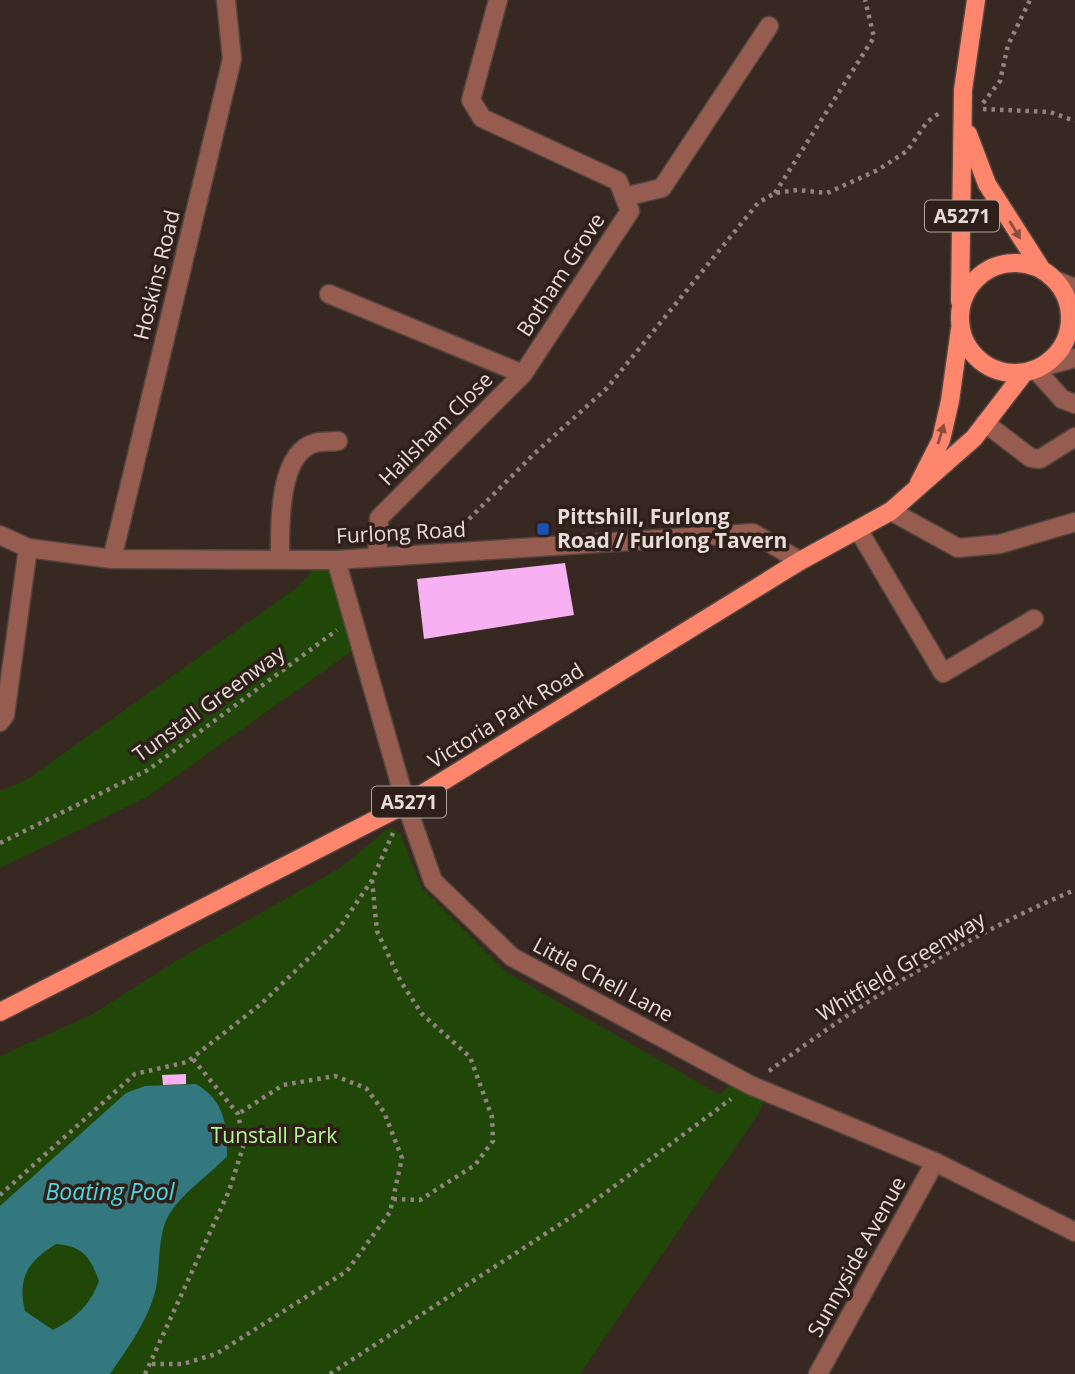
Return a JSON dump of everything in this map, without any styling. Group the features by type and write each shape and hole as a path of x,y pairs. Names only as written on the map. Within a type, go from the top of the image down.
{"main road":[{"name":"A5271","path":"960,308 976,0"},
{"name":"A5271","path":"969,115 987,184 1048,275"},
{"path":"1009,263 1024,264 1048,275 1069,308 1069,327 1064,343 1053,359 1034,370 1005,373 986,366 973,355 960,328 960,308 975,280 991,268 1009,263"},
{"name":"Victoria Park Road","path":"912,496 941,440 950,401 960,328"},
{"name":"Victoria Park Road","path":"0,1012 406,804 800,561 859,531 912,496 974,438 1034,370"}],"street":[{"name":"Hoskins Road","path":"112,559 232,59 226,0"},
{"name":"Botham Grove","path":"498,0 471,100 482,118 618,181 630,211 523,374"},
{"path":"624,197 662,188 769,26"},
{"path":"1048,275 1075,288"},
{"name":"Hailsham Close","path":"328,294 523,374 379,518 377,556"},
{"path":"1075,358 1034,370 1062,399 1075,404"},
{"path":"985,423 1031,458 1040,459 1075,438"},
{"path":"280,560 284,486 295,461 314,443 338,441"},
{"path":"891,511 958,548 1000,544 1075,522"},
{"path":"859,531 943,673 1034,619"},
{"name":"Furlong Road","path":"0,536 28,548 112,559 335,560 753,533 800,561"},
{"path":"0,722 5,715 28,548"},
{"name":"Little Chell Lane","path":"335,560 354,616 406,804 433,881 512,957 750,1085 935,1162 1075,1232"},
{"name":"Sunnyside Avenue","path":"818,1374 935,1162"}],"path":[{"path":"775,193 874,37 865,0"},
{"path":"969,115 1000,81 1008,45 1030,0"},
{"path":"449,553 448,542 526,461 607,388 758,203 775,193 797,190 827,193 878,170 907,151 926,122 943,111 969,115 1050,112 1075,121"},
{"name":"Tunstall Greenway","path":"0,843 148,770 354,616"},
{"path":"0,1195 135,1074 193,1059 261,1004 338,930 372,880 406,804"},
{"path":"372,880 377,931 401,982 422,1014 470,1057 492,1116 493,1141 475,1166 420,1200 393,1199"},
{"name":"Whitfield Greenway","path":"330,1374 585,1208 855,1008 1033,907 1075,890"},
{"path":"145,1374 152,1364 229,1191 244,1144 238,1114 193,1059"},
{"path":"152,1364 183,1364 216,1353 347,1271 390,1212 402,1158 384,1112 366,1088 335,1076 283,1085 238,1114"}],"green space":[{"path":"321,560 336,560 362,644 147,797 0,868 0,791 28,779 299,586"},
{"name":"Tunstall Park","path":"390,827 400,833 422,888 506,972 720,1095 737,1077 768,1092 757,1116 580,1374 0,1374 0,1056 91,1015 181,958 340,868"}],"water":[{"name":"Boating Pool","path":"196,1084 206,1091 219,1106 225,1124 227,1156 184,1195 170,1213 163,1231 153,1300 137,1333 110,1374 0,1374 0,1206 126,1093 145,1086","holes":["56,1244 84,1254 99,1281 81,1310 53,1330 25,1311 24,1280 32,1264 46,1250"]}],"building":[{"path":"565,563 574,615 424,639 417,579"},
{"path":"186,1074 186,1084 163,1085 162,1075"}],"place":[{"name":"Pittshill, Furlong Road / Furlong Tavern","path":"543,529"}]}
